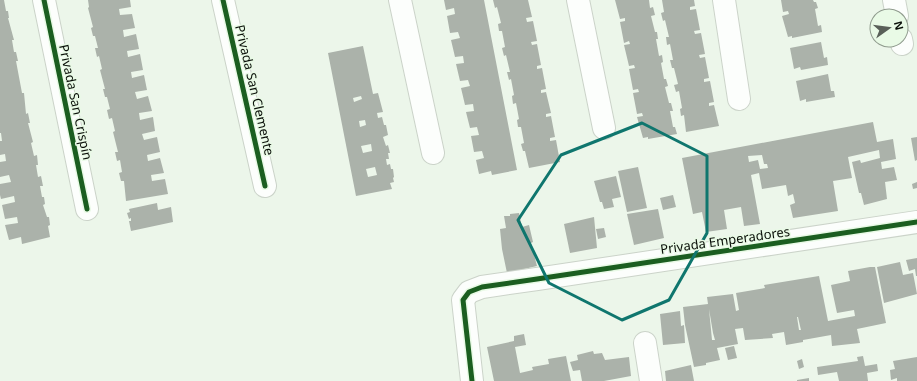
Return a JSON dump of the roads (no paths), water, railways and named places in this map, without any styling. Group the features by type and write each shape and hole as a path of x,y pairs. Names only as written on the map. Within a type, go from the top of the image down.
{"street":[{"name":"Privada San Crispín","path":"44,0 87,209"},
{"name":"Privada San Clemente","path":"223,0 265,186"},
{"path":"400,0 434,152"},
{"path":"578,0 604,128"},
{"path":"724,0 739,99"},
{"name":"Privada Emperadores","path":"472,381 463,300 469,292 482,287 917,222"},
{"path":"645,342 651,381"}]}
